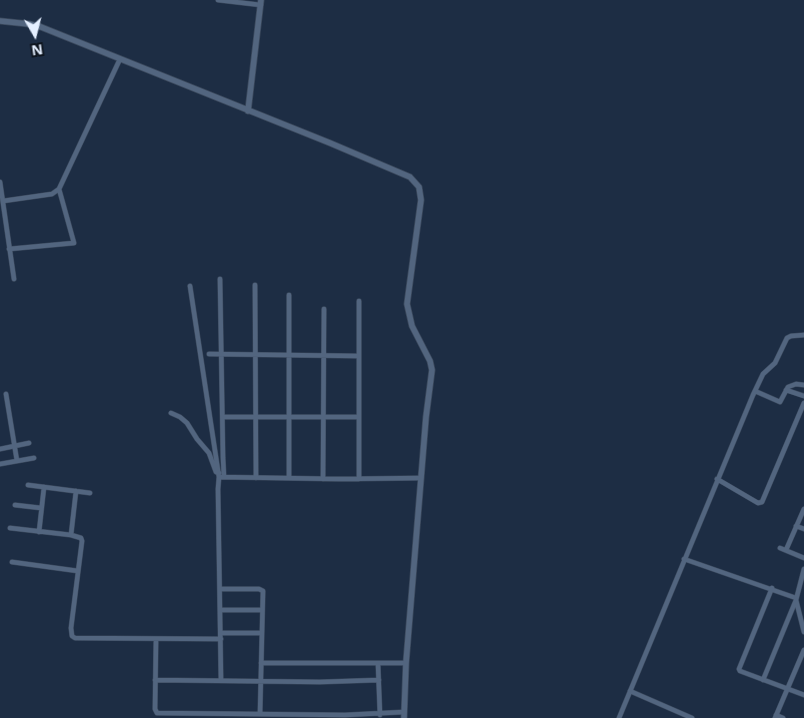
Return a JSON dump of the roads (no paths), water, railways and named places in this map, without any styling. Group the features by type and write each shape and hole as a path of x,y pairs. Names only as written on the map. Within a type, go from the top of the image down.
{"street":[{"path":"218,0 261,2 248,111"},
{"path":"0,21 35,25 330,143 410,177 419,188 421,200 407,304 412,326 432,366 406,663 404,715 157,713 155,709 156,640"},
{"path":"3,201 52,194 59,189 120,59"},
{"path":"0,182 14,279"},
{"path":"9,249 74,242 59,189"},
{"path":"220,279 223,417 221,476 218,489 221,681"},
{"path":"255,285 256,478"},
{"path":"190,286 221,476"},
{"path":"289,295 289,478"},
{"path":"358,301 359,479"},
{"path":"323,479 324,310"},
{"path":"619,718 717,479 763,374 775,363 787,338 804,335"},
{"path":"209,354 323,354 358,356"},
{"path":"755,391 780,402 790,386 804,385"},
{"path":"786,390 804,396"},
{"path":"6,394 17,461"},
{"path":"717,479 758,503 762,502 804,403"},
{"path":"171,412 187,423 197,439 211,455 216,472 221,476 323,479 421,478"},
{"path":"223,417 358,417"},
{"path":"0,449 28,444"},
{"path":"211,455 216,454"},
{"path":"0,464 34,458"},
{"path":"28,485 90,492"},
{"path":"39,532 44,488"},
{"path":"71,535 76,491"},
{"path":"15,505 41,508"},
{"path":"786,550 804,509"},
{"path":"796,526 804,529"},
{"path":"10,528 79,536 82,541 71,628 72,636 75,638 221,639"},
{"path":"780,548 804,558"},
{"path":"684,559 772,588 796,599"},
{"path":"12,562 78,570"},
{"path":"763,680 796,599 804,569"},
{"path":"772,588 739,668 740,671 804,695"},
{"path":"220,589 262,589 263,591 260,714"},
{"path":"796,599 804,632"},
{"path":"221,610 262,610"},
{"path":"221,633 262,633"},
{"path":"783,718 775,717 804,650"},
{"path":"261,663 406,663"},
{"path":"378,664 380,714"},
{"path":"155,680 261,682 379,680"},
{"path":"630,691 692,718"}]}
